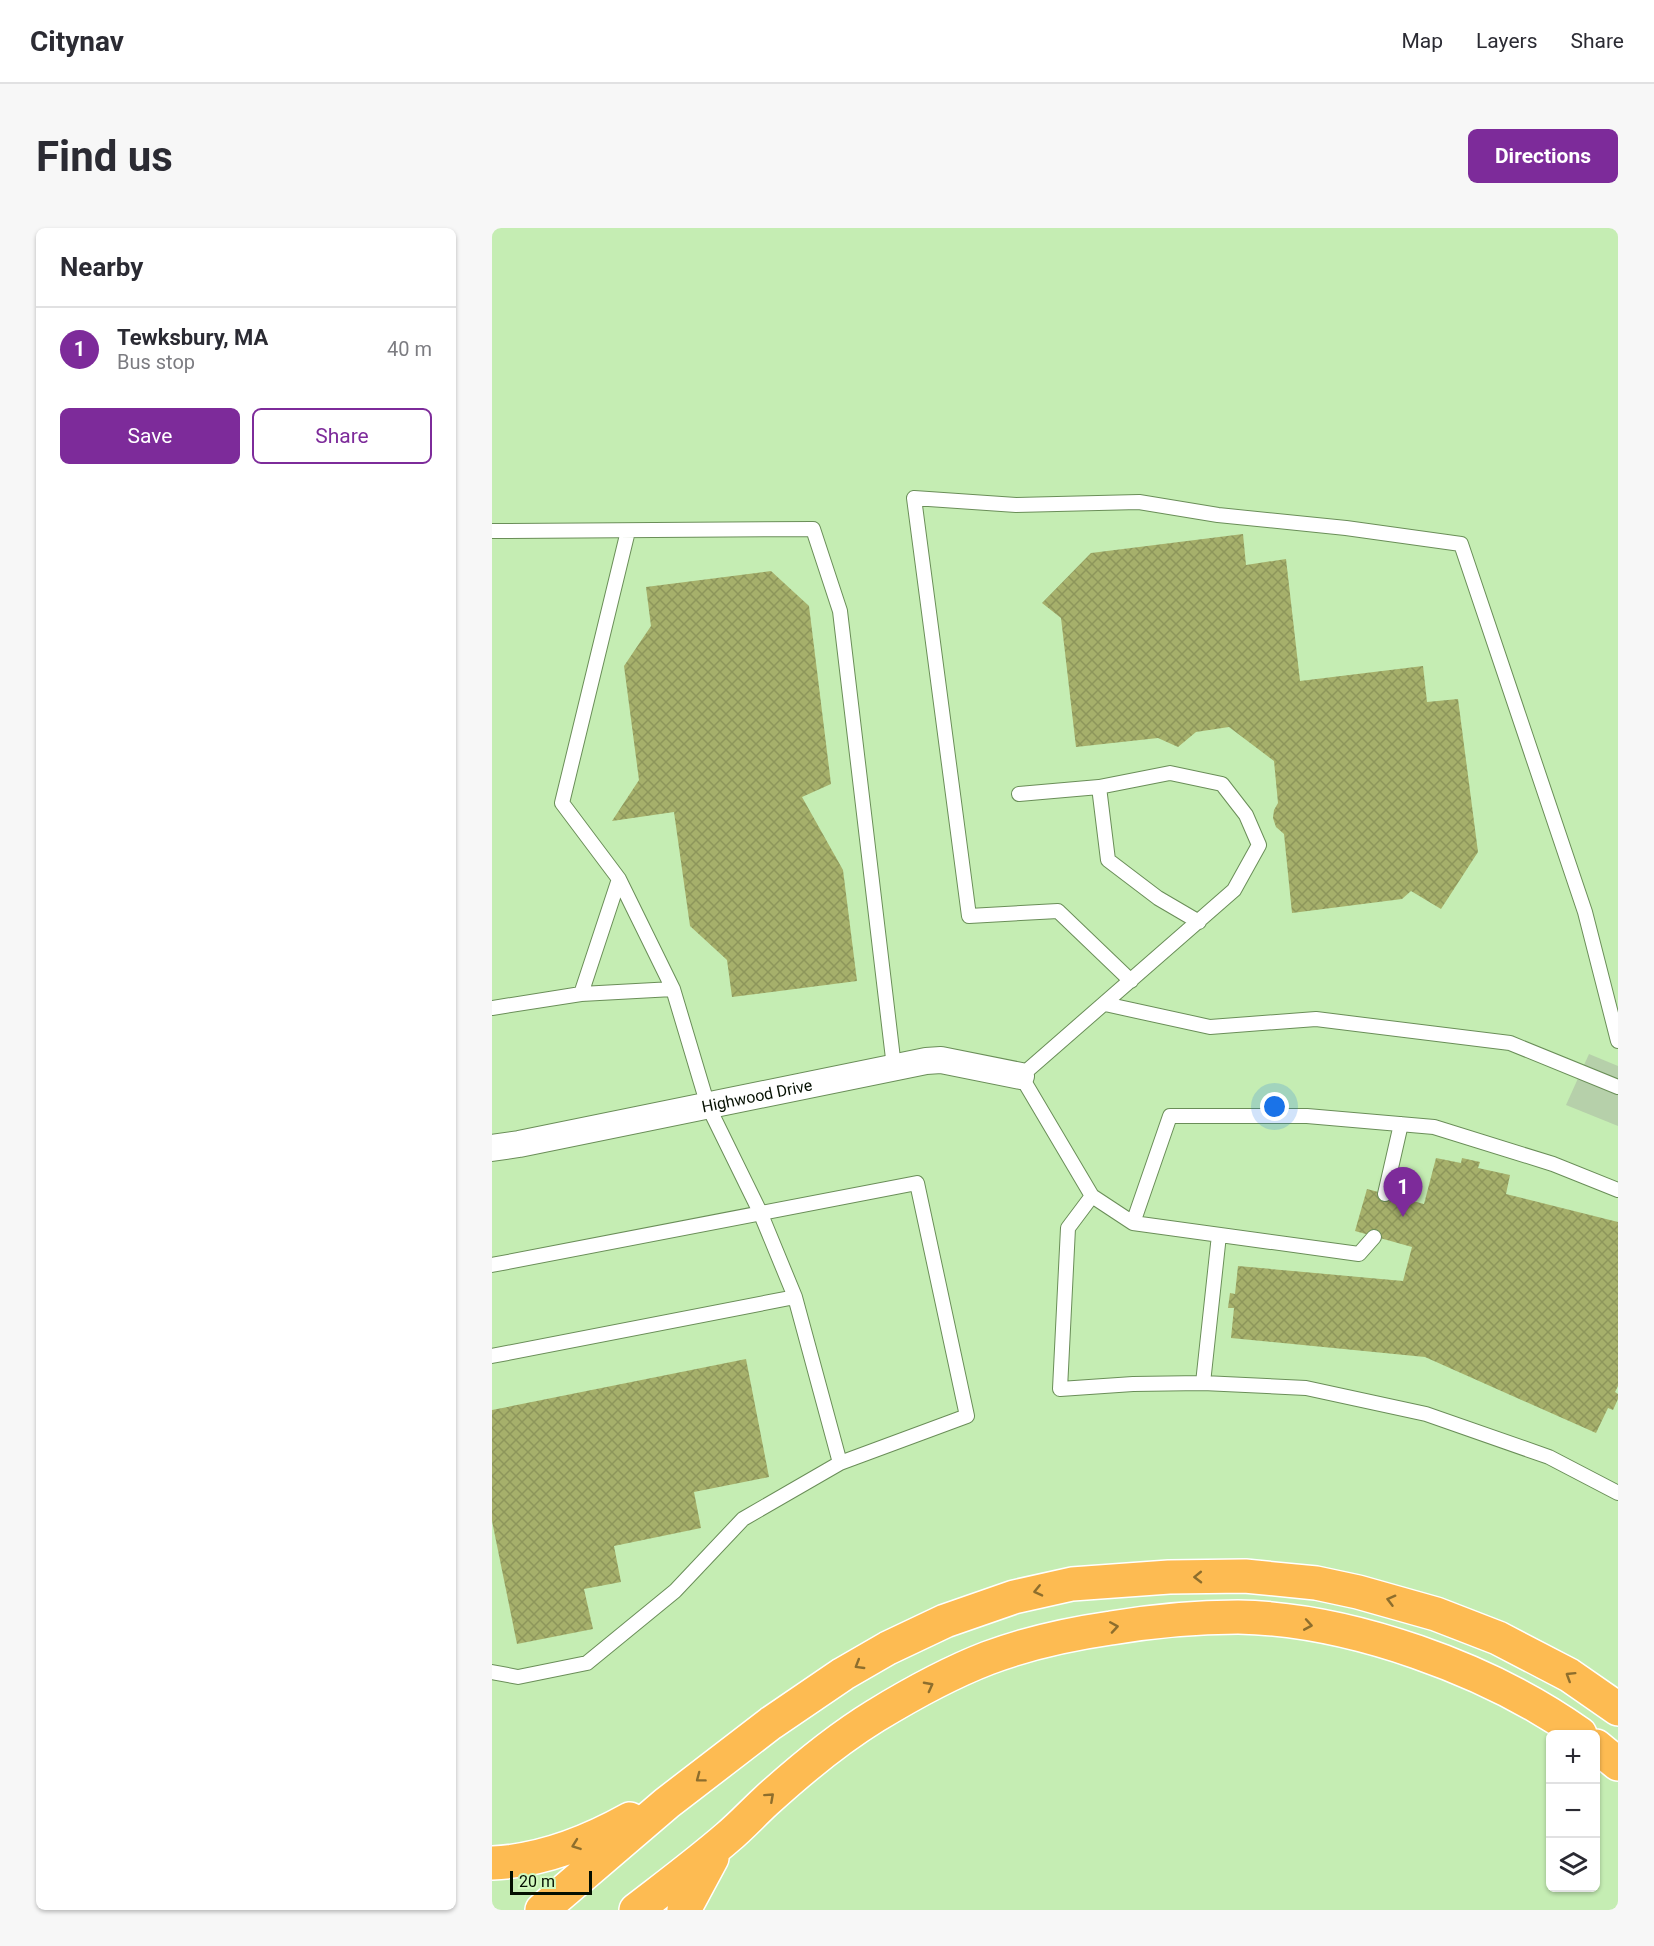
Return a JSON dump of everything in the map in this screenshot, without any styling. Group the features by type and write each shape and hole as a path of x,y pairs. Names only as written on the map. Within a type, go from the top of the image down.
{"highway":[{"path":"542,1910 667,1803 799,1704 843,1674 888,1648 968,1612 1014,1597 1072,1584 1169,1577 1245,1576 1316,1583 1358,1592 1437,1614 1498,1638 1561,1671 1618,1709"},
{"path":"636,1910 728,1837 804,1767 873,1718 943,1678 987,1658 1073,1634 1159,1620 1240,1617 1287,1622 1350,1633 1426,1655 1472,1674 1542,1710 1574,1730"},
{"path":"1600,1749 1618,1764"},
{"path":"492,1863 528,1858 580,1844 667,1803"},
{"path":"684,1910 708,1864 728,1837"}],"street":[{"name":"Highwood Drive","path":"492,1148 936,1060 1021,1076"}],"lane":[{"path":"1131,981 1058,911 969,916 914,498 1016,505 1139,502 1218,515 1346,528 1461,544 1586,912 1618,1041"},
{"path":"492,531 813,529 840,611 894,1067"},
{"path":"628,531 562,803 619,879 673,990 708,1106 760,1212 795,1297 840,1463"},
{"path":"1020,794 1099,787 1170,773 1222,784 1246,815 1259,845 1234,890 1021,1076 1092,1196 1133,1223 1359,1254 1374,1236"},
{"path":"1099,787 1108,860 1158,898 1199,922"},
{"path":"581,994 619,879"},
{"path":"492,1008 581,994 673,990"},
{"path":"1105,1004 1210,1027 1316,1018 1510,1043 1618,1087"},
{"path":"1133,1223 1170,1116 1307,1116 1434,1127 1553,1164 1618,1190"},
{"path":"1385,1194 1401,1124"},
{"path":"492,1265 760,1212 917,1184 967,1416 840,1463 743,1519 675,1591 587,1663 518,1677 492,1672"},
{"path":"1092,1196 1068,1228 1060,1389 1133,1384 1203,1383 1306,1388 1426,1414 1549,1457 1618,1493"},
{"path":"1203,1383 1219,1235"},
{"path":"492,1356 795,1297"}],"green space":[{"path":"1589,1054 1618,1066 1618,1126 1566,1105"}],"building":[{"path":"1243,534 1246,565 1286,559 1300,681 1423,666 1427,702 1458,699 1478,852 1441,909 1411,891 1402,899 1292,913 1284,834 1276,827 1273,818 1278,803 1274,761 1229,727 1196,732 1178,747 1158,738 1076,747 1061,618 1042,603 1091,553"},
{"path":"771,571 809,606 831,784 802,797 843,870 857,981 732,997 727,960 690,926 674,812 612,821 639,780 624,666 651,626 646,587"},
{"path":"1436,1158 1461,1163 1462,1158 1480,1162 1478,1168 1510,1175 1506,1194 1618,1222 1618,1386 1615,1392 1618,1394 1618,1399 1613,1410 1608,1408 1596,1433 1425,1357 1231,1338 1234,1308 1228,1308 1230,1293 1235,1294 1238,1266 1403,1281 1412,1247 1355,1231 1367,1189 1424,1204"},
{"path":"746,1359 769,1477 694,1492 701,1528 614,1546 621,1582 584,1589 593,1629 517,1644 492,1521 492,1410"}],"place":[{"name":"Tewksbury, MA","path":"1403,1217"}]}
